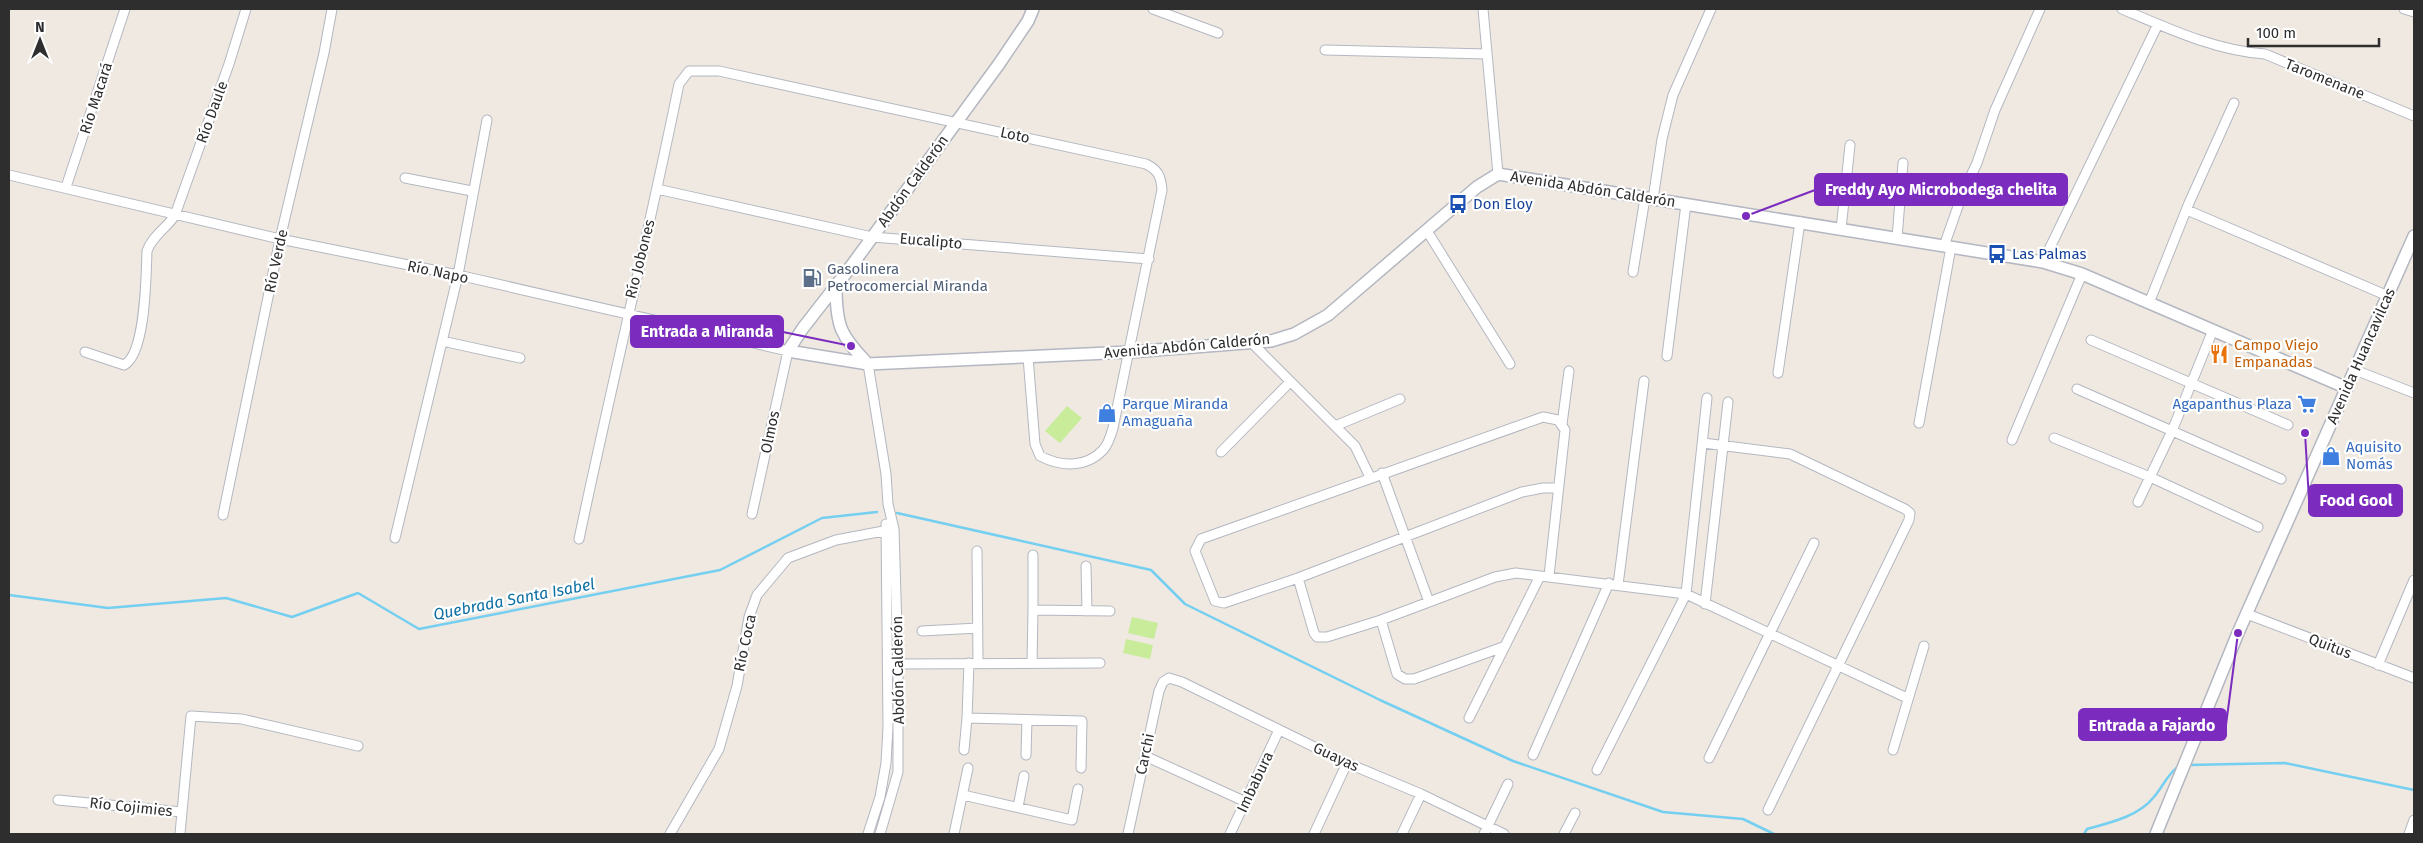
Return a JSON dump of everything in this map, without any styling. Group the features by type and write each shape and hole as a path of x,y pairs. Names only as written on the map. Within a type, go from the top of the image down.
{"street":[{"name":"Río Macará","path":"66,187 125,9"},
{"name":"Río Daule","path":"85,352 124,365 130,361 138,337 146,299 146,251 175,214 229,64 246,9"},
{"name":"Río Verde","path":"223,515 280,239 324,53 332,9"},
{"name":"Abdón Calderón","path":"788,351 803,328 836,287 999,64 1028,21 1033,9"},
{"path":"1153,9 1218,33"},
{"path":"1483,9 1498,174"},
{"path":"1633,272 1672,95 1711,9"},
{"path":"1919,423 1947,246 1963,192 1977,163 1995,110 2040,9"},
{"name":"Taromenane","path":"2122,9 2158,24 2242,53 2265,54 2414,116"},
{"path":"2404,9 2414,12"},
{"path":"2044,262 2158,24"},
{"path":"1325,50 1487,54"},
{"name":"Loto","path":"689,71 719,71 1146,164 1155,169 1161,178 1162,190 1114,428 1105,449 1089,461 1071,465 1051,462 1040,456 1035,444 1028,357"},
{"name":"Río Jobones","path":"579,539 679,84 689,71"},
{"path":"2149,303 2234,102"},
{"path":"395,538 458,275 472,191 487,120"},
{"path":"1841,229 1850,145"},
{"path":"1897,238 1903,163"},
{"name":"Avenida Abdón Calderón","path":"868,364 1130,352 1253,344 1294,334 1328,315 1487,179 1498,174 2044,262 2082,274 2347,388"},
{"name":"Río Napo","path":"9,175 280,239 458,275 627,316 788,351 868,364"},
{"path":"405,178 472,191"},
{"name":"Eucalipto","path":"657,190 872,236 1149,259"},
{"path":"1667,356 1686,204"},
{"path":"2187,210 2388,296"},
{"path":"1778,373 1800,222"},
{"path":"1427,231 1510,364"},
{"name":"Avenida Huancavilcas","path":"2156,834 2180,772 2247,614 2414,236"},
{"path":"2012,440 2082,274"},
{"path":"836,287 836,312 843,337 868,364"},
{"path":"2138,502 2172,431 2213,330"},
{"path":"2091,340 2288,424"},
{"path":"442,341 520,358"},
{"path":"1253,344 1355,446 1370,477"},
{"name":"Olmos","path":"752,514 788,351"},
{"name":"Abdón Calderón","path":"868,364 886,474 898,663 898,772 883,834"},
{"path":"2354,370 2414,393"},
{"path":"1469,718 1503,647 1545,576 1565,430 1562,424 1569,371"},
{"path":"1533,755 1613,584 1644,381"},
{"path":"1221,452 1290,382"},
{"path":"2077,389 2281,479"},
{"path":"1597,770 1686,594 1704,443 1707,398"},
{"path":"1335,426 1400,400"},
{"path":"1705,604 1728,402"},
{"path":"1558,488 1544,488 1522,492 1298,578 1224,603 1215,601 1195,551 1201,539 1535,418 1550,418 1562,424"},
{"path":"2054,438 2150,477 2258,527"},
{"path":"1704,443 1790,454 1905,508 1910,514 1910,520 1768,810"},
{"path":"1382,473 1429,602"},
{"name":"Abdón Calderón","path":"868,834 880,797 886,764 890,530"},
{"name":"Río Coca","path":"670,834 720,749 737,686 749,617 757,595 788,558 836,540 890,530"},
{"path":"1709,758 1768,634 1814,544"},
{"path":"964,750 978,628 977,551"},
{"path":"1032,663 1033,555"},
{"path":"1086,566 1087,611"},
{"path":"1298,578 1314,633 1317,637 1327,637 1381,620 1507,574 1545,576 1686,594 1907,698"},
{"path":"2378,665 2414,580"},
{"path":"1033,610 1110,611"},
{"name":"Quitus","path":"2247,614 2414,678"},
{"path":"1381,620 1395,669 1404,679 1414,679 1503,647"},
{"path":"922,631 978,628"},
{"path":"1893,750 1924,646"},
{"path":"888,664 1100,663"},
{"name":"Guayas","path":"1169,678 1182,682 1347,764 1421,794 1486,830 1504,834"},
{"name":"Carchi","path":"1129,834 1159,691 1163,682 1169,678"},
{"path":"182,812 191,716 242,719 358,746"},
{"path":"967,718 1082,722 1080,768"},
{"path":"1026,755 1027,720"},
{"name":"Imbabura","path":"1230,834 1279,730"},
{"path":"1145,756 1246,802"},
{"path":"1314,834 1347,764"},
{"path":"954,834 968,768"},
{"path":"1018,807 1024,776"},
{"path":"1486,830 1508,784"},
{"path":"963,795 1072,820 1078,789"},
{"path":"1402,834 1421,794"},
{"name":"Río Cojimies","path":"58,800 182,812 180,834"},
{"path":"1564,834 1575,813"},
{"path":"2409,834 2414,820"}],"green space":[{"path":"1067,406 1082,418 1060,443 1045,431"},
{"path":"1132,617 1158,623 1154,639 1128,633"},
{"path":"1126,639 1153,645 1150,659 1123,653"}],"waterway":[{"name":"Quebrada Santa Isabel","path":"9,595 108,608 226,598 292,617 358,593 419,629 720,570 822,518 877,512"},
{"path":"897,513 1151,570 1185,604 1380,700 1513,761 1663,812 1743,819 1774,834"},
{"path":"2188,765 2285,763 2414,790"},
{"path":"2084,834 2087,829 2123,818 2140,810 2153,798 2172,772 2180,765"}],"place":[{"name":"Don Eloy","path":"1458,204"},
{"name":"Freddy Ayo Microbodega chelita","path":"1746,216"},
{"name":"Las Palmas","path":"1997,254"},
{"name":"Gasolinera Petrocomercial Miranda","path":"812,278"},
{"name":"Entrada a Miranda","path":"851,346"},
{"name":"Campo Viejo Empanadas","path":"2219,354"},
{"name":"Agapanthus Plaza","path":"2307,404"},
{"name":"Parque Miranda Amaguaña","path":"1107,413"},
{"name":"Food Gool","path":"2305,433"},
{"name":"Aquisito Nomás","path":"2331,456"},
{"name":"Entrada a Fajardo","path":"2238,633"}]}
